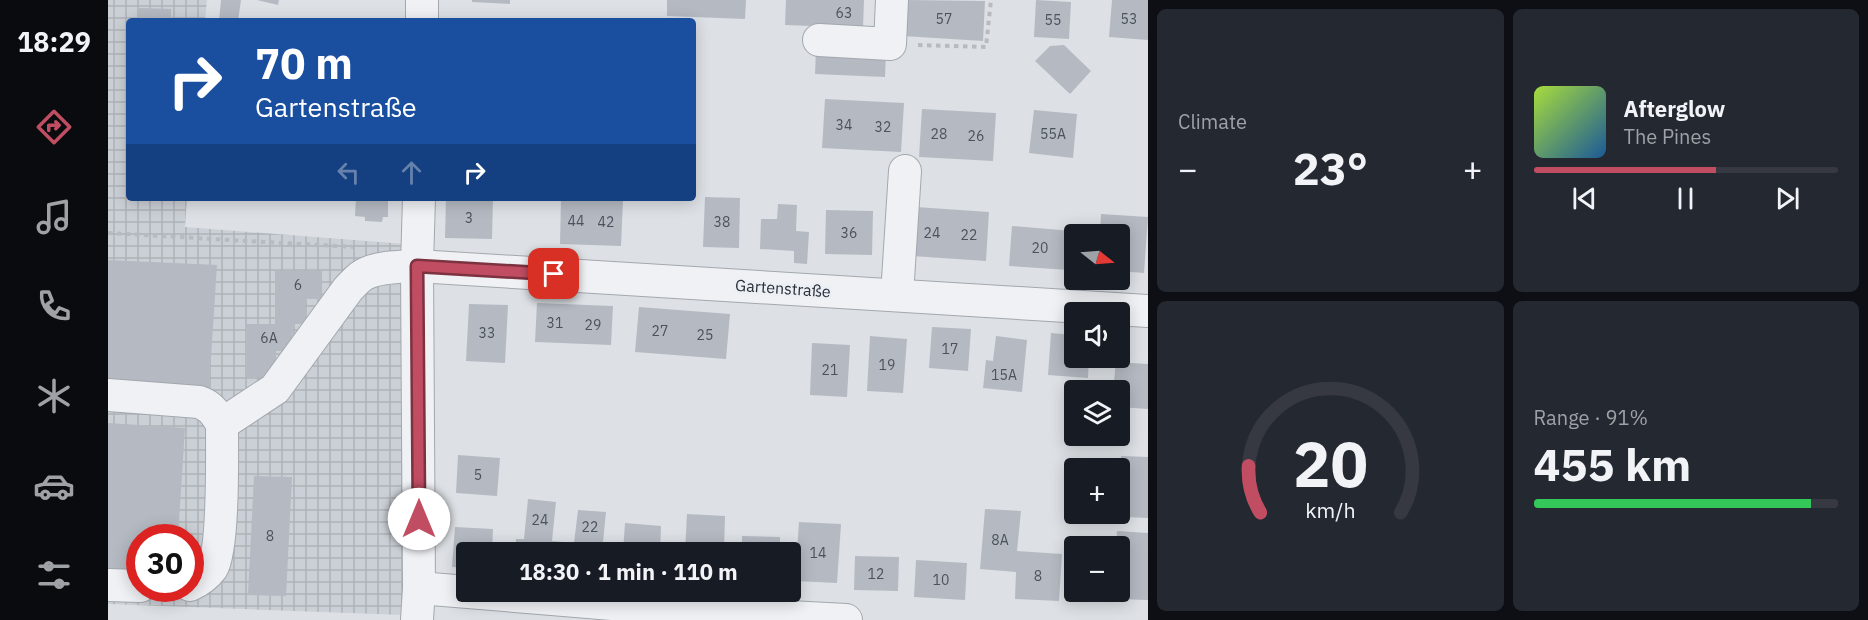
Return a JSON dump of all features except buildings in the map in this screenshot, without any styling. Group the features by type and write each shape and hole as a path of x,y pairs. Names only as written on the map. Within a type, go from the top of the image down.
{"street":[{"path":"422,0 422,18"},
{"path":"819,40 890,44 892,0"},
{"path":"897,296 905,171"},
{"path":"417,620 419,588 417,266 419,201"},
{"name":"Gartenstraße","path":"222,424 275,389 358,279 368,272 389,268 417,266 1148,311"},
{"path":"108,394 199,402 213,409 222,424 218,545 213,566 204,576"},
{"path":"108,585 126,586"},
{"path":"419,588 733,617 846,620"}],"path":[{"path":"890,44 986,48 991,0"},
{"path":"108,233 359,248"}],"shaded area":[{"path":"108,0 207,0 205,18 126,18 126,201 187,201 185,227 431,246 430,616 108,604"}],"route":[{"path":"419,519 417,266 554,274"}]}
